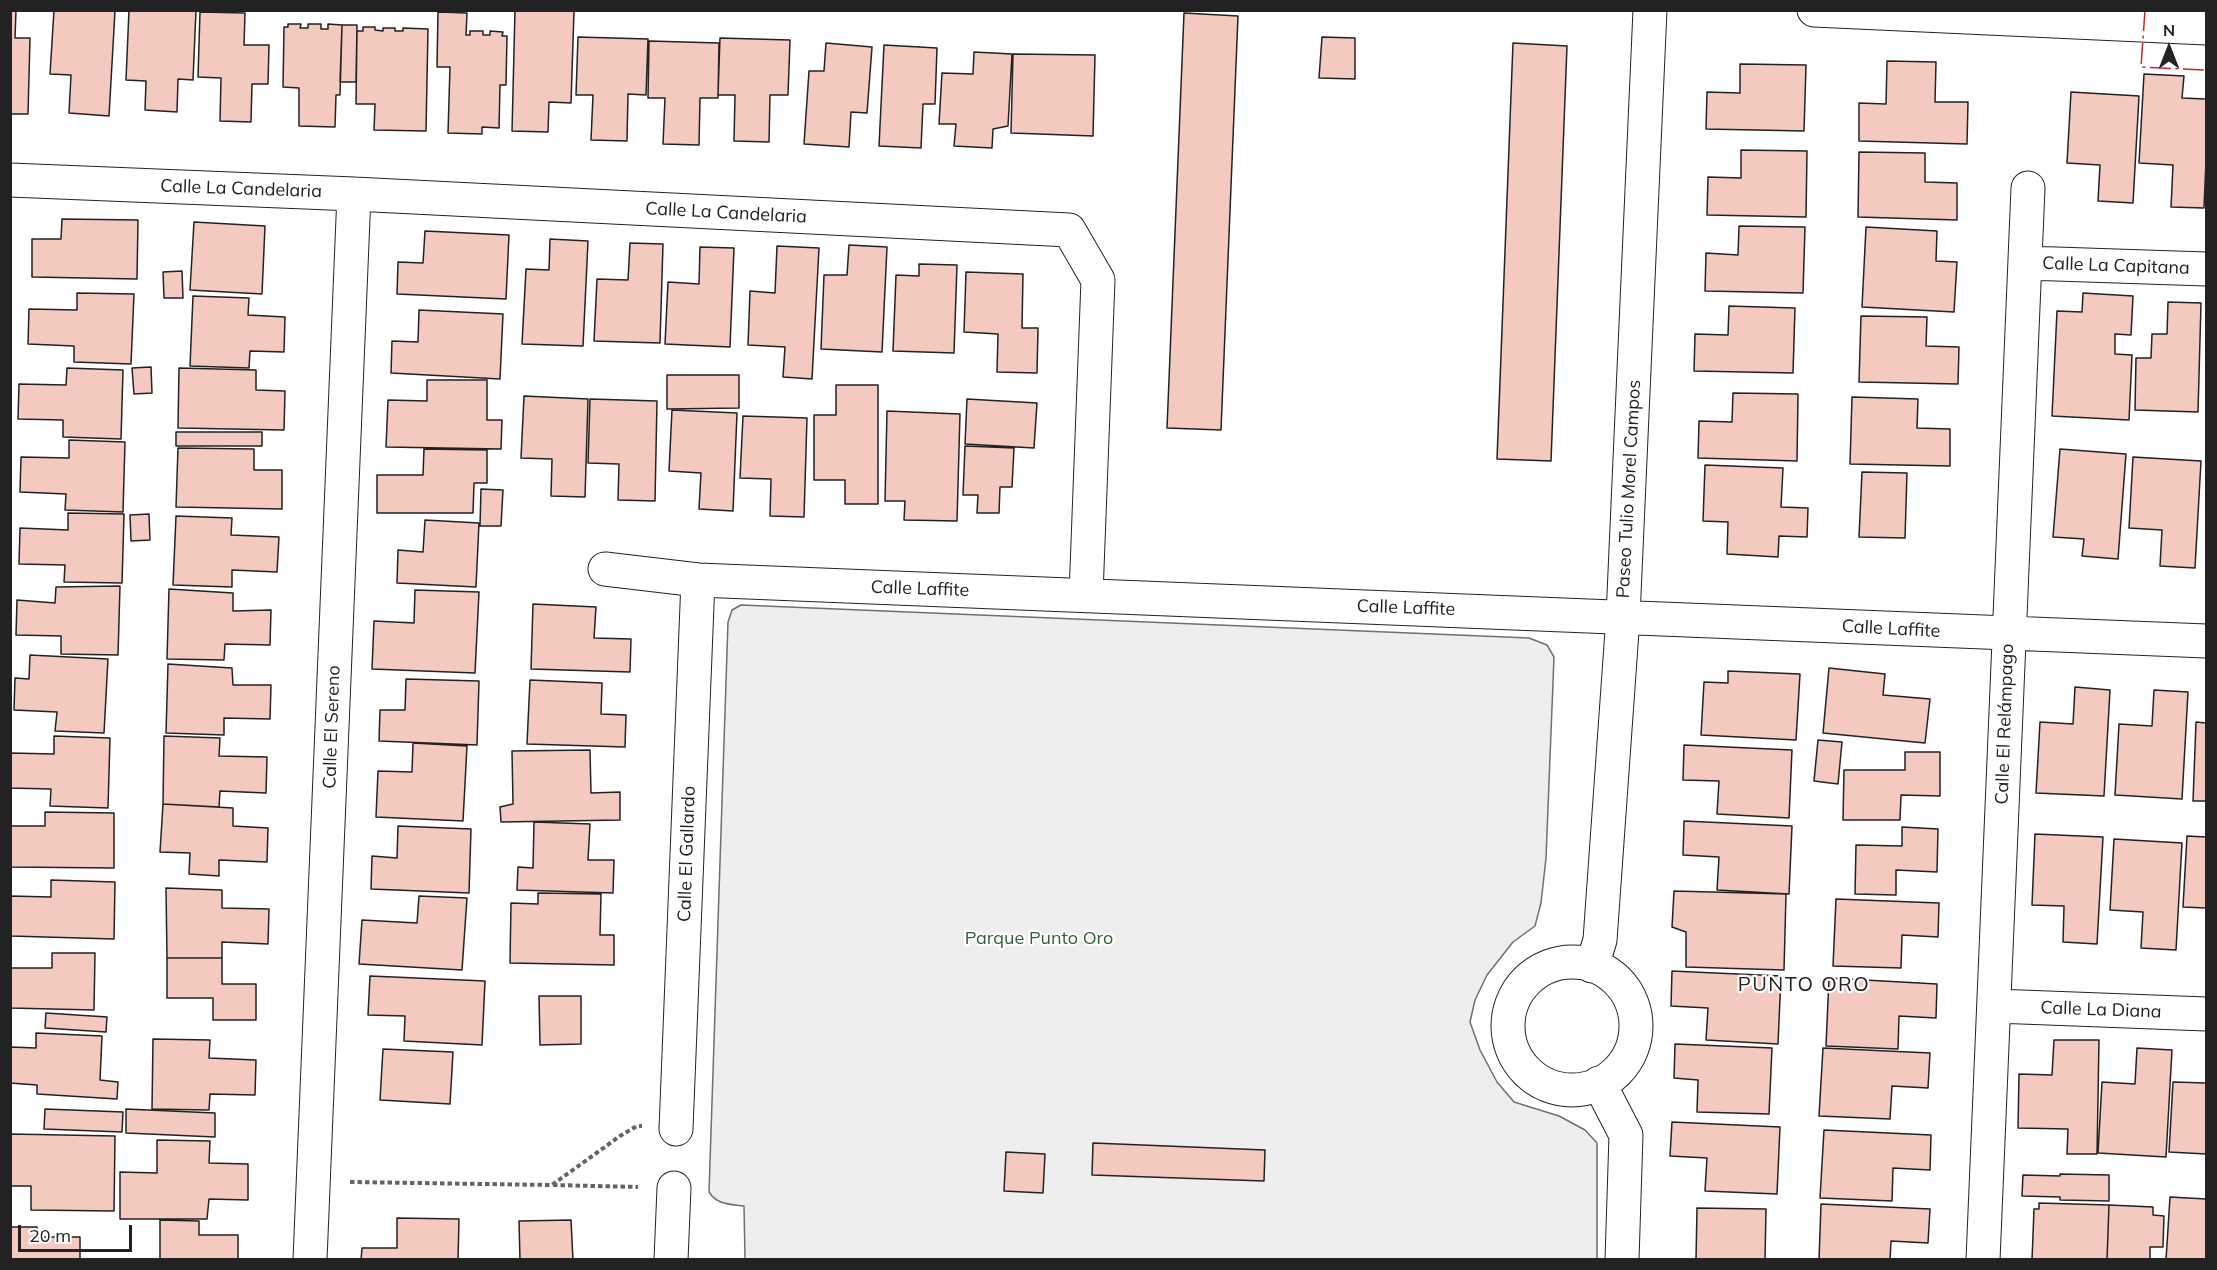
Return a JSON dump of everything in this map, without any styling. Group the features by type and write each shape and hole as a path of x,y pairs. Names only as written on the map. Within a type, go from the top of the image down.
{"street":[{"name":"Paseo Tulio Morel Campos","path":"1592,966 1600,940 1623,617 1650,10"},
{"path":"1814,10 2064,16 2206,28"},
{"name":"Calle La Candelaria","path":"10,180 354,194 1069,230 1098,280 1086,595"},
{"name":"Calle El Relámpago","path":"1983,1260 2028,188"},
{"name":"Calle El Sereno","path":"310,1260 354,194"},
{"name":"Calle La Capitana","path":"2026,263 2206,269"},
{"name":"Calle Laffite","path":"605,569 698,580 2206,641"},
{"name":"Calle El Gallardo","path":"676,1129 698,580"},
{"path":"1582,962 1592,966 1606,971 1625,989 1635,1011 1636,1037 1626,1060 1609,1078 1586,1089 1561,1089 1537,1080 1519,1063 1509,1040 1508,1014 1517,991 1534,973 1558,963 1582,962"},
{"name":"Calle La Diana","path":"1995,1006 2206,1014"},
{"path":"1599,1083 1626,1135 1622,1260"},
{"path":"671,1260 674,1188"}],"path":[{"path":"552,1185 638,1126 676,1129"},
{"path":"313,1181 674,1188"}],"green space":[{"name":"Parque Punto Oro","path":"741,605 1529,638 1547,645 1554,657 1546,858 1541,903 1535,926 1513,942 1487,975 1475,1000 1470,1022 1480,1050 1497,1082 1514,1102 1559,1116 1585,1130 1597,1143 1597,1259 745,1259 744,1206 720,1202 709,1192 728,622 732,610"}],"building":[{"path":"10,10 16,10 15,38 30,38 28,114 10,114"},
{"path":"54,10 115,11 109,116 69,113 71,75 50,74"},
{"path":"129,10 196,10 193,80 178,79 177,112 145,110 146,81 126,80"},
{"path":"515,10 574,11 571,103 549,102 548,132 512,131"},
{"path":"200,12 245,13 244,45 269,45 268,84 252,84 251,122 220,121 221,78 198,77"},
{"path":"438,12 467,13 466,35 470,35 470,31 483,31 483,35 490,35 490,31 503,32 502,36 507,36 506,85 500,85 499,128 482,127 482,134 448,133 450,67 437,67"},
{"path":"1184,13 1238,16 1221,430 1167,428"},
{"path":"288,24 301,24 300,28 308,28 308,24 321,24 321,29 328,29 328,24 342,25 340,95 336,95 335,127 299,126 299,88 283,87 284,27 288,27"},
{"path":"342,25 357,25 356,82 340,82"},
{"path":"363,27 375,27 375,30 383,31 383,28 395,28 395,31 403,31 403,28 428,29 426,131 374,130 375,104 356,104 357,31 363,31"},
{"path":"578,37 648,39 646,95 628,94 627,141 591,140 593,95 576,95"},
{"path":"1322,37 1355,38 1355,79 1319,78"},
{"path":"720,38 790,40 788,95 770,95 769,142 734,141 735,95 718,95"},
{"path":"649,41 719,43 718,98 700,98 699,145 663,144 665,98 648,98"},
{"path":"826,43 872,47 867,113 851,112 849,147 804,144 809,71 824,71"},
{"path":"1513,43 1567,46 1551,461 1497,459"},
{"path":"884,45 937,48 935,104 923,104 921,148 879,146"},
{"path":"974,52 1012,54 1008,126 993,129 992,148 954,146 956,124 939,124 942,73 973,74"},
{"path":"1013,54 1095,55 1093,136 1011,133"},
{"path":"1887,61 1936,62 1935,102 1968,102 1967,144 1859,141 1859,103 1886,104"},
{"path":"1740,64 1806,65 1804,131 1706,129 1707,92 1740,93"},
{"path":"2144,74 2184,76 2182,98 2206,99 2204,208 2171,207 2173,165 2139,163"},
{"path":"2071,92 2139,96 2133,203 2098,201 2100,165 2067,163"},
{"path":"1741,150 1807,151 1806,217 1707,215 1708,177 1741,178"},
{"path":"1859,152 1925,153 1925,182 1957,183 1957,220 1858,217"},
{"path":"62,219 138,220 137,279 32,277 32,239 61,239"},
{"path":"194,222 265,226 262,294 190,290"},
{"path":"1739,226 1805,227 1803,293 1705,291 1706,253 1738,255"},
{"path":"1866,227 1937,231 1936,261 1957,262 1954,312 1862,307"},
{"path":"425,231 509,235 506,299 397,294 398,262 423,263"},
{"path":"550,239 588,241 583,346 522,344 526,269 549,270"},
{"path":"630,243 663,244 660,343 594,341 597,279 628,280"},
{"path":"849,245 887,247 882,352 821,349 824,275 847,275"},
{"path":"777,246 819,248 812,379 783,377 785,347 748,345 750,291 775,293"},
{"path":"700,247 734,248 730,347 665,344 668,282 699,284"},
{"path":"919,264 957,265 954,353 893,351 896,275 919,276"},
{"path":"182,271 183,298 164,298 163,272"},
{"path":"966,272 1023,274 1022,328 1038,328 1037,373 997,372 998,334 964,332"},
{"path":"77,293 134,294 131,364 74,362 74,346 28,344 29,309 77,310"},
{"path":"2083,293 2133,296 2131,335 2115,334 2115,354 2132,355 2129,420 2052,416 2057,311 2082,312"},
{"path":"193,296 249,298 248,315 285,317 284,352 250,351 249,368 190,366"},
{"path":"2168,302 2201,303 2198,412 2135,410 2136,358 2151,358 2152,334 2167,334"},
{"path":"1729,306 1795,308 1793,373 1694,371 1695,334 1728,335"},
{"path":"419,310 503,314 500,379 391,373 392,341 418,342"},
{"path":"1861,316 1927,317 1926,346 1959,347 1958,384 1859,382"},
{"path":"151,367 152,393 134,394 132,368"},
{"path":"67,368 123,370 121,439 63,437 63,420 18,419 19,384 66,385"},
{"path":"179,368 256,370 256,390 285,391 284,430 178,428"},
{"path":"667,375 739,375 739,408 667,409"},
{"path":"427,380 487,380 487,420 502,420 501,449 386,447 388,400 427,401"},
{"path":"836,385 878,385 878,504 845,504 845,480 814,480 814,415 836,415"},
{"path":"1733,393 1798,394 1797,461 1698,458 1699,421 1732,422"},
{"path":"524,396 588,399 585,497 551,496 552,459 521,458"},
{"path":"1852,397 1918,399 1917,428 1950,429 1950,466 1850,464"},
{"path":"590,399 657,401 655,501 618,500 619,464 588,463"},
{"path":"967,399 1037,403 1034,448 965,444"},
{"path":"672,410 737,413 733,511 699,509 701,473 669,471"},
{"path":"887,411 960,414 957,521 904,520 905,501 885,501"},
{"path":"743,416 807,418 804,517 770,516 771,479 740,478"},
{"path":"176,432 262,432 262,446 176,446"},
{"path":"69,440 125,442 123,512 65,510 66,494 20,492 21,457 69,458"},
{"path":"965,446 1014,448 1012,487 1000,487 999,513 977,513 978,495 963,495"},
{"path":"178,448 254,449 254,470 282,470 282,509 176,507"},
{"path":"424,449 487,450 487,483 474,483 473,513 377,513 377,475 423,475"},
{"path":"2060,449 2126,454 2118,559 2082,556 2084,539 2053,537"},
{"path":"2133,457 2201,461 2195,568 2160,566 2162,530 2129,528"},
{"path":"1705,465 1783,468 1781,507 1808,508 1807,537 1779,536 1778,557 1727,554 1728,522 1703,521"},
{"path":"1862,472 1907,473 1905,538 1859,537"},
{"path":"481,489 503,490 501,526 480,526"},
{"path":"68,513 124,514 122,583 64,582 65,565 19,564 20,528 68,530"},
{"path":"149,514 150,540 131,541 130,515"},
{"path":"176,516 232,518 231,535 279,537 277,572 232,570 232,587 173,585"},
{"path":"425,520 479,523 476,587 397,583 398,550 423,552"},
{"path":"120,586 118,655 61,654 61,636 16,635 17,600 55,603 56,587"},
{"path":"169,589 233,593 233,611 271,610 270,645 225,644 224,660 167,659"},
{"path":"415,590 479,592 475,673 372,669 374,621 414,623"},
{"path":"533,604 596,607 594,638 631,639 630,672 531,669"},
{"path":"30,655 108,659 104,733 55,731 57,712 14,710 15,678 29,679"},
{"path":"168,664 232,668 233,685 271,685 270,719 224,718 224,735 166,733"},
{"path":"1829,668 1885,674 1883,695 1930,699 1925,743 1823,733"},
{"path":"1728,671 1800,674 1796,740 1701,735 1704,682 1728,683"},
{"path":"406,679 479,681 477,745 379,741 380,710 405,710"},
{"path":"530,680 602,683 601,714 626,715 625,747 527,744"},
{"path":"2075,687 2110,690 2104,796 2036,793 2040,722 2073,724"},
{"path":"2154,690 2188,692 2182,799 2115,795 2119,724 2152,726"},
{"path":"2196,722 2206,723 2206,801 2193,801"},
{"path":"54,736 110,738 108,808 50,806 51,789 10,788 10,753 54,754"},
{"path":"164,736 220,738 219,756 267,757 266,793 220,791 219,807 163,804"},
{"path":"1818,740 1842,742 1838,784 1814,781"},
{"path":"413,743 467,746 463,821 376,817 378,771 412,772"},
{"path":"1684,745 1792,750 1789,818 1717,814 1719,781 1683,780"},
{"path":"590,750 591,793 620,792 620,820 501,822 500,807 513,804 512,751"},
{"path":"1905,752 1940,752 1940,796 1901,795 1900,820 1843,820 1844,770 1905,770"},
{"path":"163,804 233,808 233,826 268,828 267,862 219,860 219,876 189,874 190,853 160,852"},
{"path":"45,812 114,813 114,868 10,867 10,826 45,826"},
{"path":"1684,821 1792,826 1789,894 1717,890 1719,857 1683,855"},
{"path":"534,822 590,824 588,860 614,860 613,893 517,890 518,867 533,868"},
{"path":"398,826 471,829 469,893 371,889 372,856 397,858"},
{"path":"1902,827 1938,829 1937,872 1896,870 1896,895 1855,894 1856,845 1902,846"},
{"path":"2035,834 2103,837 2097,944 2063,942 2064,906 2032,905"},
{"path":"2187,836 2206,837 2206,908 2183,907"},
{"path":"2114,839 2182,843 2176,950 2141,948 2143,912 2110,910"},
{"path":"51,880 115,882 114,939 10,936 10,896 51,897"},
{"path":"166,888 222,890 222,908 269,909 268,944 222,942 222,958 167,958"},
{"path":"1674,891 1786,894 1784,970 1686,967 1686,932 1672,927"},
{"path":"538,893 601,894 600,935 614,935 614,965 510,963 511,903 538,904"},
{"path":"419,896 467,898 462,970 359,964 362,920 417,923"},
{"path":"1836,899 1939,903 1938,937 1902,935 1901,968 1833,966"},
{"path":"52,953 95,953 94,1010 10,1008 10,968 52,968"},
{"path":"167,958 222,958 222,984 256,984 256,1020 213,1020 213,998 167,998"},
{"path":"1672,971 1781,976 1778,1044 1706,1040 1708,1008 1671,1006"},
{"path":"370,976 485,981 482,1045 404,1041 405,1016 368,1015"},
{"path":"1829,978 1937,984 1936,1018 1899,1016 1898,1049 1826,1046"},
{"path":"539,996 581,996 581,1044 540,1045"},
{"path":"46,1013 107,1017 106,1032 45,1028"},
{"path":"36,1033 102,1036 100,1080 118,1082 117,1099 37,1094 37,1085 10,1083 10,1047 36,1048"},
{"path":"153,1039 210,1040 209,1058 256,1060 255,1095 210,1094 209,1110 152,1109"},
{"path":"2054,1040 2099,1040 2097,1154 2067,1154 2068,1129 2018,1128 2019,1074 2052,1075"},
{"path":"1675,1044 1772,1048 1769,1114 1697,1112 1698,1080 1674,1078"},
{"path":"1823,1048 1930,1053 1928,1088 1892,1086 1890,1119 1819,1116"},
{"path":"2137,1048 2172,1050 2166,1157 2098,1153 2102,1082 2135,1084"},
{"path":"383,1049 453,1052 450,1104 380,1100"},
{"path":"2173,1082 2206,1083 2206,1154 2169,1152"},
{"path":"45,1109 123,1112 122,1132 44,1129"},
{"path":"126,1109 215,1113 215,1137 126,1133"},
{"path":"1672,1122 1780,1127 1777,1194 1705,1191 1707,1158 1670,1156"},
{"path":"1824,1130 1931,1135 1930,1170 1893,1168 1892,1201 1820,1198"},
{"path":"10,1134 115,1136 114,1211 31,1210 31,1186 10,1186"},
{"path":"157,1140 210,1141 209,1163 248,1164 248,1200 209,1199 207,1219 120,1219 120,1172 157,1173"},
{"path":"1093,1143 1265,1150 1264,1181 1092,1175"},
{"path":"1006,1152 1045,1154 1043,1193 1004,1191"},
{"path":"2060,1174 2109,1175 2109,1201 2060,1200 2060,1197 2022,1196 2023,1175 2060,1176"},
{"path":"2170,1197 2206,1199 2206,1260 2166,1260"},
{"path":"2039,1203 2109,1205 2107,1260 2032,1260 2034,1209 2039,1209"},
{"path":"1821,1204 1930,1209 1928,1243 1891,1241 1890,1260 1819,1260"},
{"path":"2109,1205 2153,1207 2153,1215 2164,1216 2163,1247 2150,1247 2150,1260 2107,1260"},
{"path":"1697,1208 1766,1209 1765,1260 1696,1260"},
{"path":"397,1218 459,1219 458,1260 361,1260 362,1248 397,1248"},
{"path":"160,1220 199,1221 199,1235 238,1235 238,1260 160,1260"},
{"path":"571,1220 573,1260 520,1260 519,1221"},
{"path":"10,1227 37,1227 37,1237 80,1237 80,1260 10,1260"}],"power":[{"path":"2145,10 2141,67 2206,70"}],"district":[{"name":"PUNTO ORO","path":"1804,985"}]}
